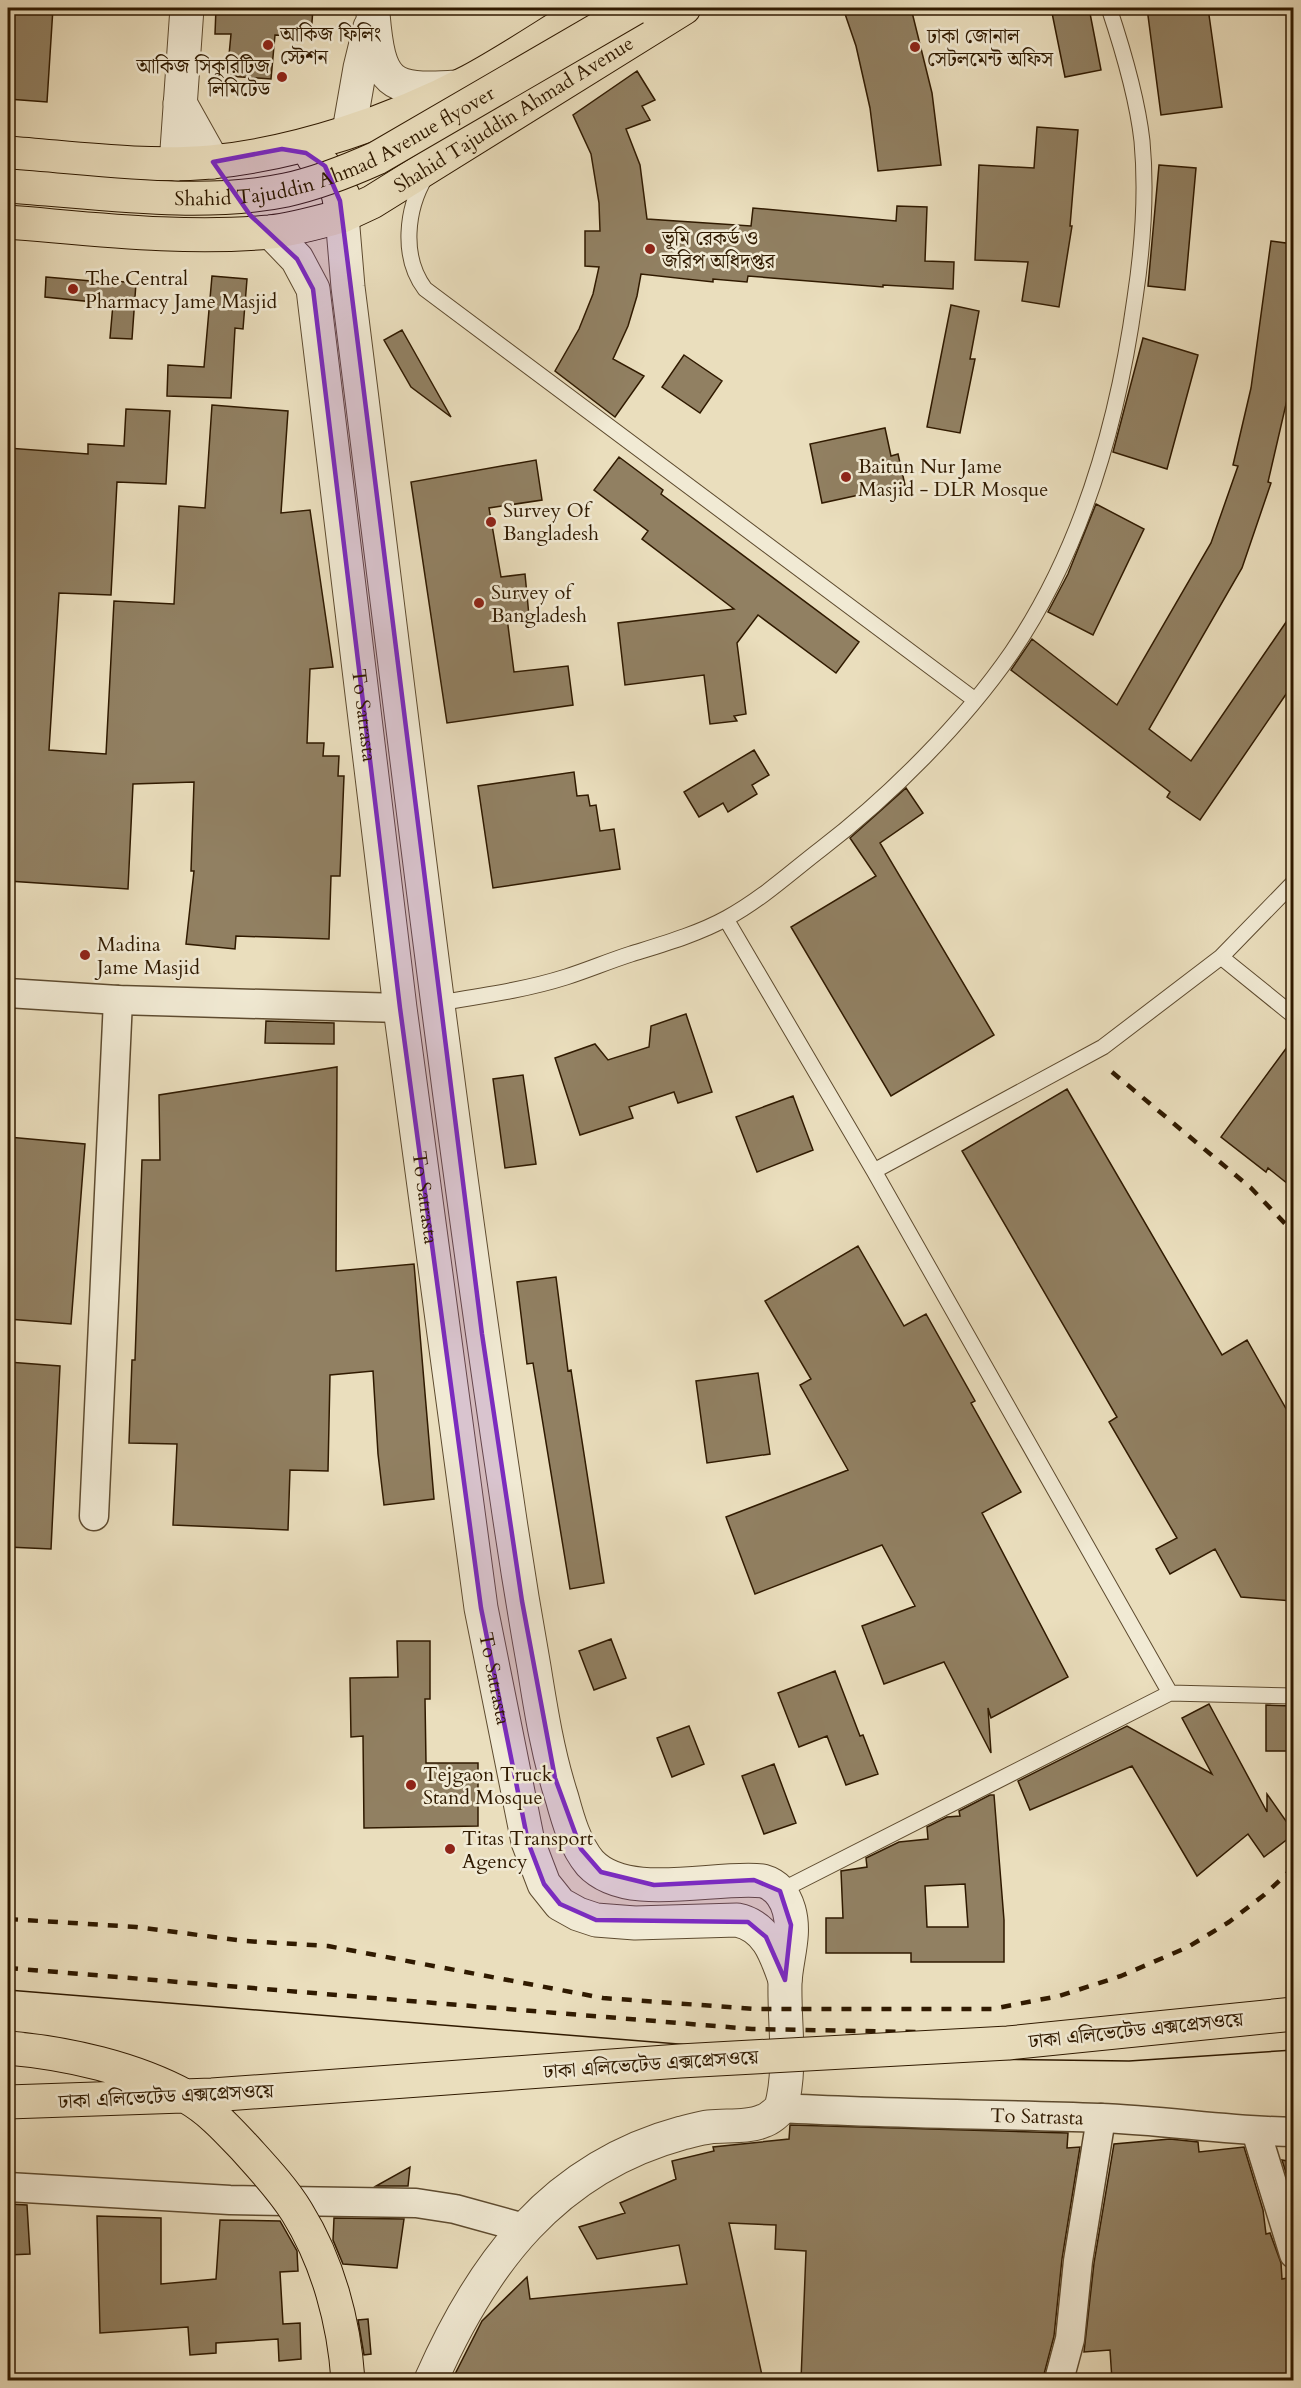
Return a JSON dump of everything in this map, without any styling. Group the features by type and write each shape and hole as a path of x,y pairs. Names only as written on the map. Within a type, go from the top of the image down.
{"main road":[{"path":"8,153 176,164 213,162 282,149 349,131 394,115 456,87 590,8"},
{"name":"Shahid Tajuddin Ahmad Avenue flyover","path":"8,186 199,198 258,194 313,183 342,174 424,133 635,8"},
{"name":"Shahid Tajuddin Ahmad Avenue","path":"8,222 200,235 272,232 342,216 372,202 684,8"},
{"path":"394,115 424,170"},
{"path":"342,216 349,131"},
{"path":"282,149 306,153 325,166 337,188 342,216"},
{"path":"213,162 224,183 250,215 272,232"},
{"name":"ঢাকা এলিভেটেড এক্সপ্রেসওয়ে","path":"8,2102 212,2095 680,2061 1008,2043 1293,2014"},
{"path":"8,2048 30,2050 102,2065 154,2081 188,2098 217,2119 260,2165 297,2212 331,2285 346,2356 348,2380"}],"street":[{"path":"176,164 187,8"},
{"path":"374,11 377,53 383,66 396,83 409,88 421,89 456,87"},
{"path":"349,131 360,68 374,11"},
{"path":"180,103 213,162"},
{"path":"342,216 348,287 482,1334 522,1601 555,1778 581,1849 601,1872 627,1881 654,1885 754,1880 772,1884 780,1891 790,1912 792,1941 785,1980 786,2051 781,2108 762,2122 708,2127 681,2133 611,2162 579,2181 524,2228 488,2274 463,2314 431,2380"},
{"name":"To Satrasta","path":"272,232 297,259 313,289 400,1008 481,1608 528,1842 544,1884 560,1904 578,1914 596,1920 635,1923 736,1920 748,1922 766,1937 775,1952 785,1980"},
{"path":"8,993 118,1000 400,1008 439,1003"},
{"path":"94,1516 118,1000"},
{"path":"481,1608 522,1601"},
{"path":"536,1866 581,1849"},
{"name":"To Satrasta","path":"781,2108 876,2113 1101,2118 1293,2132"},
{"path":"1059,2380 1070,2339 1078,2261 1101,2118"},
{"path":"1256,2131 1293,2254"},
{"path":"8,2187 230,2200 416,2203 455,2208 524,2228"}],"lane":[{"path":"439,1003 566,977 672,941 726,919 760,898 864,816 975,700 1012,652 1043,600 1091,495 1125,361 1142,250 1145,216 1142,139 1134,99 1109,8"},
{"path":"424,170 414,199 410,223 410,258 414,272 425,289 975,700"},
{"path":"874,1171 1103,1047 1221,957 1293,882"},
{"path":"726,919 874,1171 1170,1693"},
{"path":"1221,957 1293,1016"},
{"path":"780,1891 1170,1693 1293,1696"}],"highlighted area":[{"path":"282,149 306,153 325,166 340,201 482,1334 522,1601 555,1778 581,1849 601,1872 654,1885 754,1880 780,1891 791,1925 785,1980 766,1937 748,1922 596,1920 560,1904 544,1884 528,1842 481,1608 400,1008 313,289 297,259 250,215 213,162"}],"building":[{"path":"8,8 53,8 47,102 8,99"},
{"path":"216,8 313,8 311,36 275,35 271,79 227,76 231,34 215,34"},
{"path":"843,8 911,8 932,93 941,165 878,171 870,108 856,46"},
{"path":"1051,8 1089,8 1101,70 1065,77"},
{"path":"1147,8 1208,8 1222,107 1161,115"},
{"path":"637,71 655,100 642,106 650,120 626,129 640,165 647,219 751,226 753,208 896,221 897,206 927,207 925,261 954,262 953,289 883,285 883,287 748,276 747,282 713,279 713,282 641,274 628,326 613,359 644,376 615,417 555,371 579,329 593,294 599,267 585,266 585,231 600,231 599,203 591,154 573,115"},
{"path":"1037,127 1078,130 1070,226 1072,226 1059,307 1022,301 1028,262 975,260 979,165 1034,168"},
{"path":"1159,165 1196,168 1185,290 1148,286"},
{"path":"1271,241 1293,244 1293,339 1287,400 1268,482 1271,483 1242,568 1149,729 1191,761 1293,612 1293,684 1200,820 1167,797 1170,792 1011,670 1032,639 1117,705 1211,543 1238,466 1233,465 1251,388"},
{"path":"212,276 247,279 243,329 235,328 231,398 167,396 168,365 204,367"},
{"path":"46,277 136,283 132,339 110,338 113,304 45,297"},
{"path":"951,305 979,311 970,359 975,359 960,433 927,427"},
{"path":"402,330 451,417 411,387 384,340"},
{"path":"1143,338 1198,355 1167,469 1113,452"},
{"path":"684,355 722,381 700,413 662,387"},
{"path":"212,405 288,411 281,513 310,510 333,667 310,669 307,743 324,743 323,756 339,756 338,776 344,776 340,876 331,876 329,939 236,936 235,949 186,944 194,871 191,871 194,782 133,784 128,889 8,881 8,448 88,454 88,444 124,446 126,409 170,411 166,484 117,482 111,595 59,593 49,750 106,754 114,601 174,604 179,506 205,508"},
{"path":"885,428 891,456 898,454 905,485 822,503 810,444"},
{"path":"619,457 663,490 661,494 859,642 836,673 758,615 737,643 746,714 734,716 737,721 710,724 704,675 625,685 618,623 734,609 642,539 648,531 594,490"},
{"name":"Survey of Bangladesh","path":"536,460 542,500 489,508 501,577 525,574 529,616 507,618 514,672 568,666 573,705 447,723 411,482"},
{"path":"1096,504 1144,529 1093,635 1048,612 1068,574"},
{"path":"754,750 769,775 752,785 757,794 728,812 723,803 699,817 684,792"},
{"path":"574,772 577,796 588,795 590,806 596,805 600,831 614,829 620,869 493,888 478,786"},
{"path":"906,788 923,813 880,843 994,1035 891,1096 791,927 876,876 850,838"},
{"path":"686,1014 712,1092 678,1103 674,1092 629,1107 633,1118 580,1135 555,1058 595,1044 608,1060 649,1047 651,1026"},
{"path":"266,1021 334,1023 334,1044 265,1043"},
{"path":"1293,1039 1293,1188 1268,1168 1266,1172 1221,1137"},
{"path":"337,1067 336,1271 414,1264 434,1499 384,1505 378,1454 373,1371 330,1375 328,1471 290,1470 288,1530 173,1525 177,1444 129,1443 132,1360 135,1360 142,1160 160,1160 159,1095"},
{"path":"523,1075 536,1164 505,1168 493,1079"},
{"path":"1067,1089 1222,1355 1247,1340 1293,1421 1293,1601 1241,1597 1215,1549 1170,1574 1156,1549 1177,1538 1109,1422 1117,1417 962,1151"},
{"path":"793,1096 813,1150 757,1172 736,1117"},
{"path":"8,1137 85,1144 71,1324 8,1319"},
{"path":"858,1246 904,1326 926,1314 975,1401 971,1403 1021,1492 982,1513 1068,1677 991,1718 988,1708 991,1753 944,1662 884,1684 862,1626 915,1606 882,1545 755,1594 726,1517 848,1470 800,1385 811,1379 765,1301"},
{"path":"556,1277 568,1371 571,1370 604,1583 570,1589 533,1363 527,1364 517,1282"},
{"path":"8,1362 60,1366 51,1549 8,1547"},
{"path":"758,1373 770,1454 707,1463 696,1381"},
{"path":"611,1639 626,1678 594,1690 579,1651"},
{"path":"397,1641 430,1641 430,1699 425,1699 426,1763 478,1763 478,1826 364,1828 363,1736 351,1737 350,1678 398,1677"},
{"path":"835,1671 860,1736 863,1735 878,1774 846,1785 827,1736 799,1747 778,1693"},
{"path":"1209,1704 1267,1812 1267,1794 1293,1831 1293,1835 1264,1857 1248,1834 1197,1876 1132,1766 1030,1810 1018,1781 1127,1726 1212,1774 1182,1718"},
{"path":"1266,1705 1293,1706 1293,1751 1266,1751"},
{"path":"689,1726 704,1764 672,1777 657,1738"},
{"path":"774,1764 796,1823 764,1834 742,1776"},
{"path":"994,1795 1004,1920 1004,1962 911,1962 911,1953 826,1953 826,1918 843,1918 841,1871 867,1867 866,1858 899,1842 928,1839 927,1827 947,1817 960,1816 959,1811","holes":["965,1884 968,1927 927,1927 925,1886"]},
{"path":"790,2125 1068,2133 1067,2148 1080,2147 1062,2259 1054,2336 1043,2378 1027,2377 1028,2380 801,2380 806,2251 775,2249 776,2225 729,2223 763,2380 452,2380 482,2321 527,2277 530,2299 687,2284 679,2245 597,2259 579,2227 625,2213 620,2203 676,2179 672,2161 714,2151 713,2147 789,2139"},
{"path":"1170,2139 1198,2142 1199,2152 1244,2147 1263,2210 1266,2234 1270,2233 1281,2263 1282,2279 1293,2277 1293,2380 1112,2380 1110,2350 1084,2352 1094,2263 1114,2144"},
{"path":"1282,2160 1293,2162 1293,2192 1292,2192"},
{"path":"410,2167 408,2186 376,2186"},
{"path":"8,2204 27,2205 30,2254 8,2255"},
{"path":"97,2216 161,2218 161,2284 216,2279 220,2220 280,2221 297,2251 298,2271 280,2272 283,2324 300,2323 301,2359 279,2361 278,2339 216,2343 216,2353 190,2355 188,2327 100,2333"},
{"path":"334,2218 404,2219 397,2268 343,2264 333,2240"},
{"path":"368,2319 371,2354 364,2355 358,2320"}],"tram line":[{"path":"8,1990 753,2050 970,2059 1129,2061 1294,2050"}],"railway":[{"path":"1112,1072 1251,1188 1294,1233"},
{"path":"8,1919 136,1927 245,1941 328,1946 603,1998 756,2009 992,2009 1059,1996 1121,1976 1188,1947 1229,1922 1264,1895 1294,1867"},
{"path":"8,1968 752,2029 1129,2036 1294,2025"}],"place":[{"name":"আকিজ ফিলিং স্টেশন","path":"268,45"},
{"name":"ঢাকা জোনাল সেটলমেন্ট অফিস","path":"915,47"},
{"name":"আকিজ সিকুরিটিজ লিমিটেড","path":"282,77"},
{"name":"ভূমি রেকর্ড ও জরিপ অধিদপ্তর","path":"650,249"},
{"name":"The Central Pharmacy Jame Masjid","path":"73,289"},
{"name":"Baitun Nur Jame Masjid - DLR Mosque","path":"846,477"},
{"name":"Survey Of Bangladesh","path":"491,522"},
{"name":"Survey of Bangladesh","path":"479,603"},
{"name":"Madina Jame Masjid","path":"85,955"},
{"name":"Tejgaon Truck Stand Mosque","path":"411,1785"},
{"name":"Titas Transport Agency","path":"450,1849"}]}
